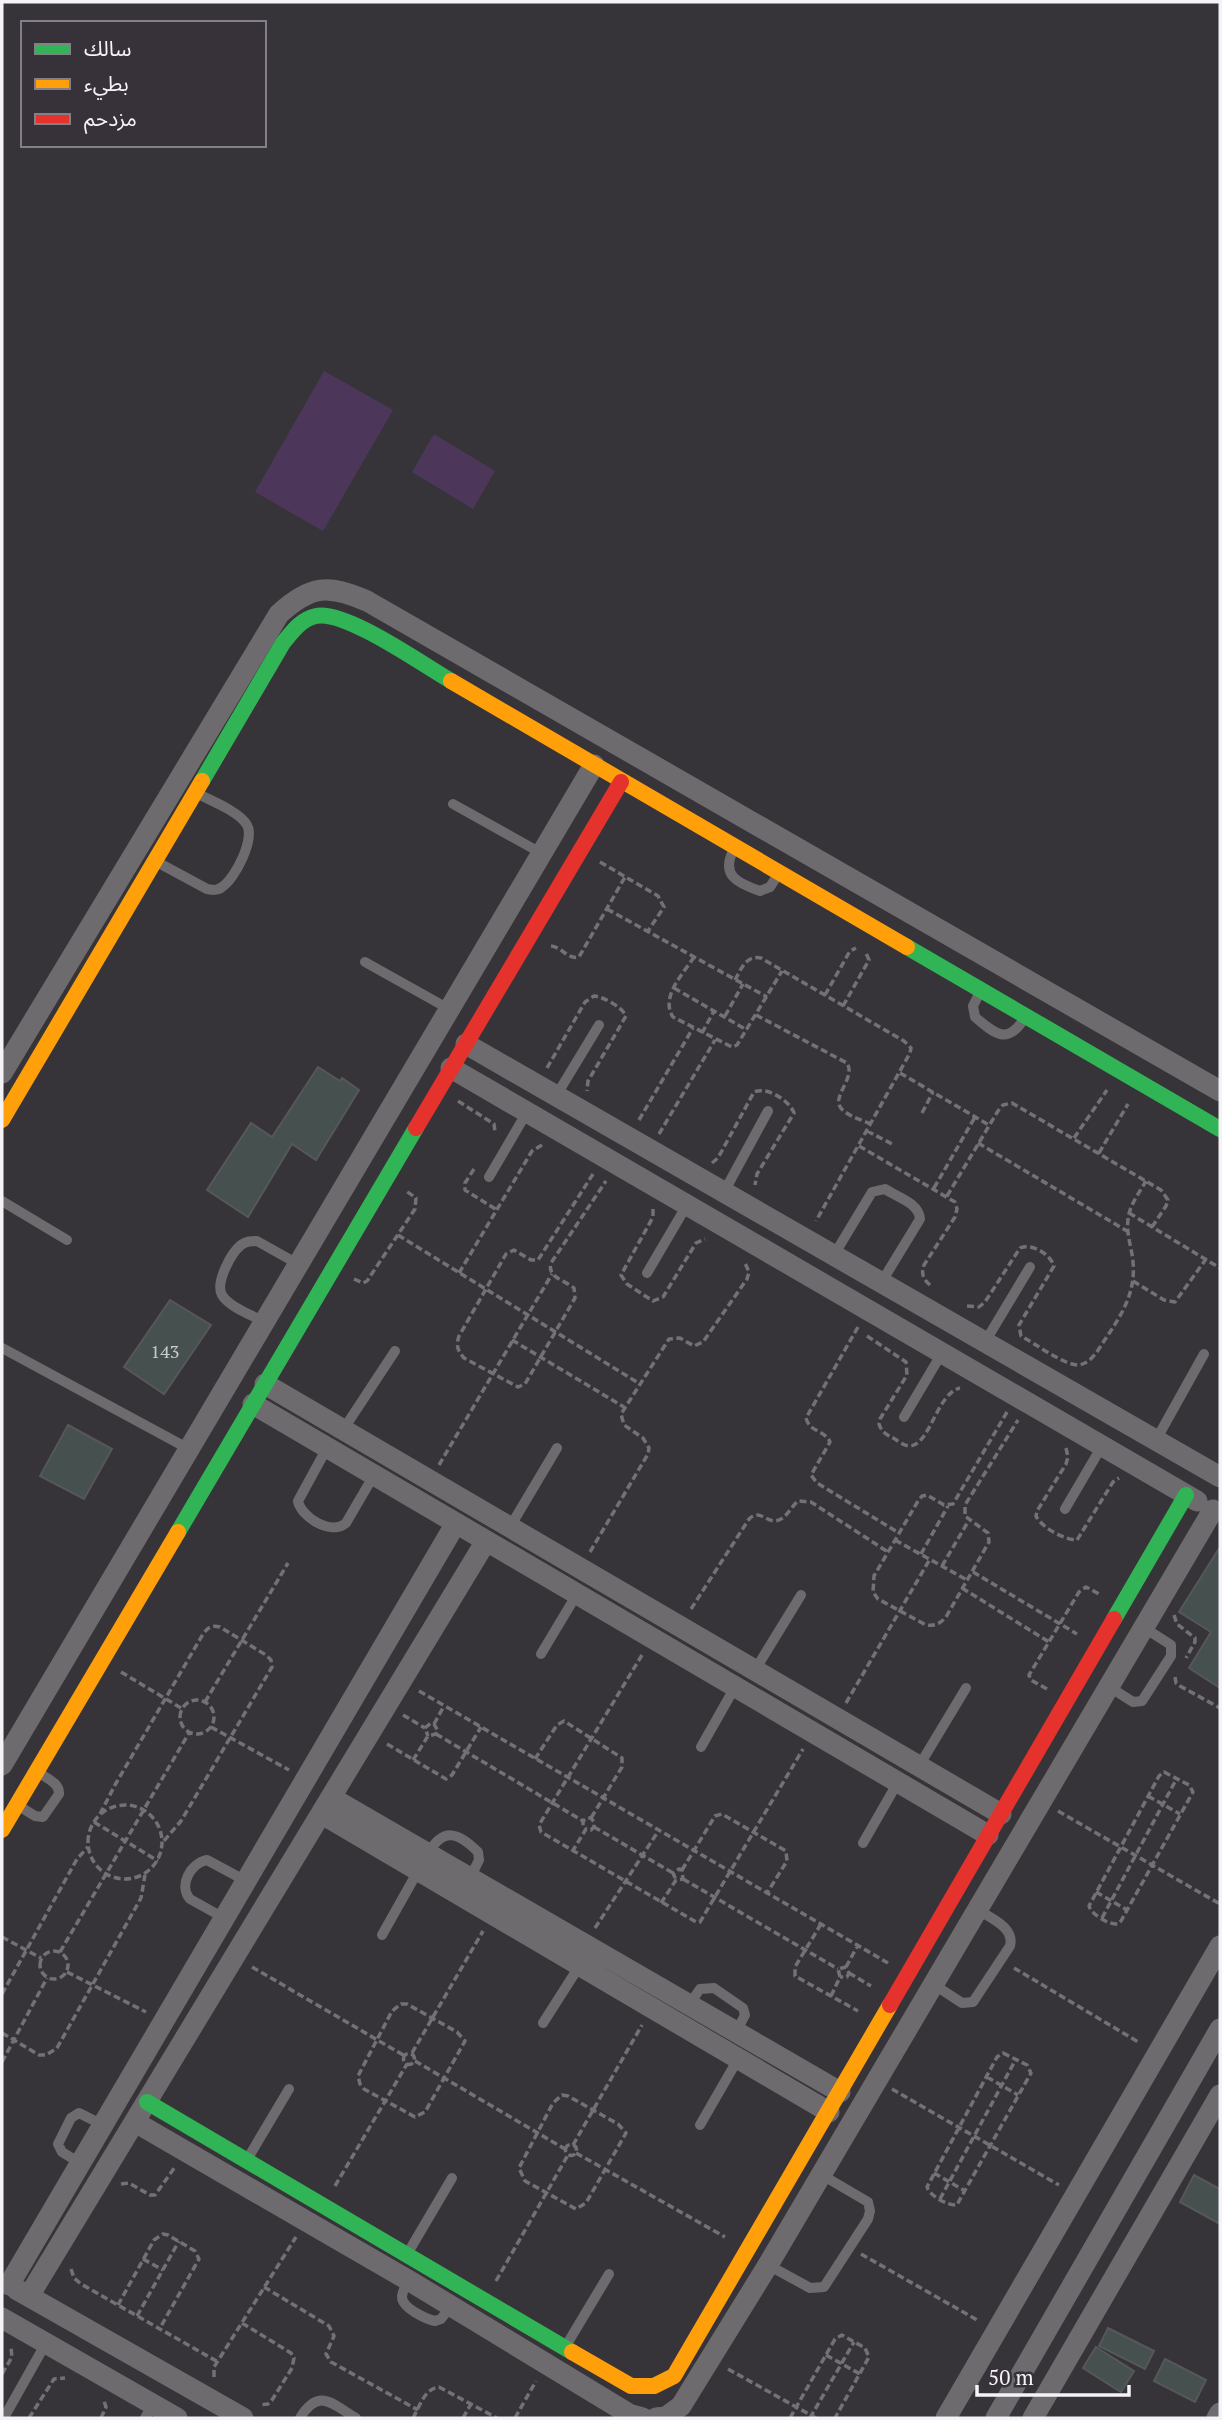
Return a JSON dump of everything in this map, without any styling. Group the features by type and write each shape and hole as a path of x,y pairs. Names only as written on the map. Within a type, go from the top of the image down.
{"street":[{"path":"2,1073 279,614 297,597 321,589 346,592 367,601 1220,1091"},
{"path":"2,1120 283,643 296,624 317,615 339,616 358,625 621,782 1220,1129"},
{"path":"2,1765 594,765"},
{"path":"2,1830 102,1660 170,1556 253,1404 621,782"},
{"path":"920,955 935,927"},
{"path":"61,974 81,986"},
{"path":"466,1044 1220,1477"},
{"path":"452,1068 1216,1513 1143,1627 711,2359 681,2406 666,2417 656,2418"},
{"path":"265,1384 1000,1814"},
{"path":"253,1404 988,1835"},
{"path":"147,2102 631,2386 646,2388 661,2385 674,2376 1186,1495"},
{"path":"250,2411 5,2283 103,2125 456,1523"},
{"path":"29,2296 486,1541"},
{"path":"327,1806 423,1862 492,1914 689,2005 840,2092"},
{"path":"423,1862 470,1878 582,1955 652,2008 829,2112"},
{"path":"946,2418 1220,1946"},
{"path":"996,2418 1220,2029"},
{"path":"1033,2418 1220,2095"},
{"path":"135,2122 307,2220 629,2414 643,2418"},
{"path":"2,2318 46,2343 149,2411 177,2418"},
{"path":"1217,2418 1220,2413"}],"lane":[{"path":"154,861 206,889 223,887 229,880 249,845 247,825 240,818 195,792"},
{"path":"453,804 541,853"},
{"path":"735,847 727,861 729,873 755,889 765,890 770,887 779,873"},
{"path":"365,962 449,1009"},
{"path":"981,990 973,1006 975,1017 1000,1034 1016,1031 1026,1016"},
{"path":"556,1096 599,1025"},
{"path":"724,1192 768,1111"},
{"path":"489,1177 527,1112"},
{"path":"834,1255 872,1192 885,1189 916,1207 920,1212 920,1219 881,1283"},
{"path":"2,1201 67,1240"},
{"path":"647,1273 687,1205"},
{"path":"264,1322 228,1302 222,1296 220,1279 242,1244 249,1241 257,1241 298,1265"},
{"path":"985,1342 1030,1267"},
{"path":"2,1348 189,1449"},
{"path":"343,1430 395,1351"},
{"path":"904,1417 943,1353"},
{"path":"1156,1440 1204,1354"},
{"path":"1065,1509 1102,1447"},
{"path":"327,1448 298,1501 299,1508 304,1513 328,1528 335,1529 346,1523 374,1475"},
{"path":"510,1527 557,1448"},
{"path":"541,1654 577,1594"},
{"path":"755,1670 801,1595"},
{"path":"1108,1686 1133,1702 1142,1701 1171,1656 1171,1645 1143,1627"},
{"path":"701,1747 735,1687"},
{"path":"919,1766 965,1688"},
{"path":"17,1804 36,1816 43,1817 59,1794 58,1787 36,1771"},
{"path":"863,1843 898,1782"},
{"path":"382,1935 440,1836 454,1835 478,1852 480,1860 470,1878"},
{"path":"224,1919 190,1899 184,1889 185,1882 196,1865 208,1860 246,1881"},
{"path":"933,1984 962,2003 973,2001 1010,1946 1012,1939 1009,1932 977,1909"},
{"path":"543,2023 582,1955"},
{"path":"700,2125 738,2059"},
{"path":"246,2160 289,2089"},
{"path":"80,2163 62,2152 58,2144 71,2118 74,2114 83,2113 103,2125"},
{"path":"768,2265 810,2288 817,2289 828,2282 850,2248 867,2219 870,2211 868,2202 822,2175"},
{"path":"407,2254 452,2178"},
{"path":"565,2347 609,2274"},
{"path":"6,2414 46,2343"},
{"path":"300,2418 312,2402 321,2399 356,2418"}],"path":[{"path":"600,854 600,862 658,896 663,902 664,907 648,931"},
{"path":"545,947 556,947 571,957 579,957 625,877"},
{"path":"607,909 767,997"},
{"path":"825,995 852,948 859,948 867,954 869,960 843,1006"},
{"path":"694,957 669,997 669,1011 673,1017 732,1047 737,1045 747,1030 782,971"},
{"path":"735,980 746,961 755,957 909,1045 910,1053 900,1072 821,1214 811,1223"},
{"path":"725,1017 743,984"},
{"path":"674,988 747,1030"},
{"path":"541,1070 547,1068 585,1002 594,996 600,996 625,1012 626,1016 588,1081 586,1089 590,1098"},
{"path":"702,1033 715,1011"},
{"path":"756,1015 847,1063 850,1068 849,1076 838,1098 838,1104 841,1110 871,1124"},
{"path":"637,1125 693,1028"},
{"path":"657,1137 715,1040"},
{"path":"900,1072 989,1125"},
{"path":"706,1164 713,1163 718,1158 754,1092 761,1089 767,1091 790,1105 794,1113 757,1174 754,1182 756,1190"},
{"path":"1074,1138 1104,1091 1112,1090"},
{"path":"922,1113 933,1092"},
{"path":"1099,1153 1129,1106 1126,1098"},
{"path":"456,1099 494,1124 494,1136"},
{"path":"947,1196 989,1125 1003,1105 1012,1103 1166,1194 1166,1206 1152,1227"},
{"path":"933,1188 975,1117"},
{"path":"867,1131 894,1145"},
{"path":"978,1143 1128,1232"},
{"path":"459,1273 532,1151 537,1146 551,1146"},
{"path":"480,1159 466,1183 466,1190 497,1210"},
{"path":"607,1179 551,1263 549,1268 552,1273 570,1284 576,1293 522,1387 517,1387 464,1358 458,1352 459,1336 509,1251 518,1252 534,1261 538,1260 594,1172 607,1179 617,1185"},
{"path":"651,1206 653,1217 621,1275 627,1284 653,1301 663,1297 696,1243 701,1239 712,1242"},
{"path":"1129,1213 1220,1268"},
{"path":"398,1235 640,1384"},
{"path":"1133,1280 1164,1300 1175,1302 1206,1259"},
{"path":"580,1568 648,1454 648,1443 621,1420 625,1408 669,1339 680,1338 694,1346 703,1342 747,1279 749,1272 743,1260"},
{"path":"429,1480 552,1273"},
{"path":"868,1310 806,1418 810,1427 827,1436 831,1442 811,1475 817,1483 900,1533"},
{"path":"857,1329 906,1362 907,1375 879,1424 885,1434 904,1445 918,1443 950,1392 955,1388 968,1390"},
{"path":"512,1340 625,1408"},
{"path":"921,1554 1007,1412 998,1406"},
{"path":"948,1506 927,1495 922,1496 874,1576 873,1592 878,1599 926,1625 941,1623 946,1617 989,1537 985,1530 965,1516 965,1505 1019,1419"},
{"path":"1062,1443 1067,1449 1068,1457 1037,1511 1036,1516 1042,1524 1077,1540 1113,1482 1119,1478 1123,1480"},
{"path":"680,1626 753,1515 758,1514 777,1521 783,1519 798,1501 811,1502 888,1552"},
{"path":"942,1566 969,1520"},
{"path":"895,1540 967,1580"},
{"path":"837,1718 930,1559"},
{"path":"205,1702 288,1563"},
{"path":"972,1572 1085,1639"},
{"path":"962,1588 1049,1642"},
{"path":"1174,1612 1175,1621 1195,1638 1182,1664"},
{"path":"220,1627 242,1641 271,1660 272,1667 231,1738 181,1821 163,1842 158,1861 145,1875 126,1880 106,1875 94,1863 88,1847 88,1834 115,1784 207,1628 220,1627"},
{"path":"653,1638 539,1825 541,1832 572,1852 696,1922 703,1919 814,1732"},
{"path":"102,1660 181,1709"},
{"path":"1176,1673 1175,1678 1180,1686 1220,1708"},
{"path":"402,1681 908,1975"},
{"path":"192,1700 205,1702 214,1713 211,1727 201,1734 189,1733 180,1723 181,1709 192,1700"},
{"path":"387,1706 425,1728 428,1735"},
{"path":"434,1724 444,1706"},
{"path":"535,1759 560,1722 568,1723 618,1754 623,1762 591,1818 583,1821"},
{"path":"425,1728 431,1723 434,1724"},
{"path":"434,1724 438,1731 436,1734"},
{"path":"211,1727 306,1779"},
{"path":"370,1734 446,1779 452,1775 481,1727"},
{"path":"60,1952 189,1733"},
{"path":"428,1735 436,1734 583,1821"},
{"path":"414,1760 428,1735"},
{"path":"1161,1773 1177,1778 1189,1785 1193,1792 1116,1925 1089,1909 1096,1892 1161,1773"},
{"path":"1102,1918 1177,1778"},
{"path":"1148,1796 1181,1815"},
{"path":"1041,1801 1220,1904"},
{"path":"100,1814 113,1807 129,1805 144,1810 158,1823 163,1842"},
{"path":"683,1879 682,1870 694,1850 715,1816 722,1814 782,1847 788,1856 767,1893"},
{"path":"591,1818 594,1827"},
{"path":"583,1821 586,1829"},
{"path":"94,1822 158,1861"},
{"path":"586,1829 591,1830 594,1827"},
{"path":"594,1827 673,1873 676,1880"},
{"path":"572,1852 586,1829"},
{"path":"582,1955 659,1830"},
{"path":"2,1994 77,1859 88,1847"},
{"path":"673,1873 682,1870"},
{"path":"2,2034 39,2054 52,2052 57,2048 90,1984 141,1898 145,1875"},
{"path":"661,1903 676,1880 683,1879 838,1969 846,1967 858,1945"},
{"path":"1096,1892 1127,1910"},
{"path":"405,2056 412,2053 492,1914"},
{"path":"821,1924 795,1967 795,1976 880,2023"},
{"path":"2,1937 41,1958"},
{"path":"60,1952 66,1957 67,1972 62,1977 47,1978 42,1973 41,1958 46,1953 60,1952"},
{"path":"236,1958 405,2056"},
{"path":"1000,1960 1158,2054"},
{"path":"840,1977 847,1977 849,1973 846,1967"},
{"path":"830,1996 840,1977 838,1969"},
{"path":"67,1972 164,2021"},
{"path":"2,2062 47,1978"},
{"path":"401,2004 407,2004 457,2032 465,2041 421,2116 409,2115 360,2084 358,2076 377,2039 392,2011 401,2004"},
{"path":"565,2149 573,2145 652,2008"},
{"path":"412,2053 415,2061 565,2149 568,2155"},
{"path":"1006,2053 1016,2059 1027,2065 1031,2073 954,2206 927,2190 928,2184 999,2054 1006,2053"},
{"path":"405,2056 407,2064"},
{"path":"940,2199 1016,2059"},
{"path":"324,2205 407,2064 415,2061"},
{"path":"987,2077 1019,2096"},
{"path":"877,2080 1076,2195"},
{"path":"562,2095 618,2124 626,2133 582,2207 570,2207 525,2181 519,2168 537,2132 553,2103 562,2095"},
{"path":"573,2145 576,2153 748,2250"},
{"path":"117,2188 120,2184 130,2182 150,2195 155,2195 186,2151"},
{"path":"485,2300 568,2155 576,2153"},
{"path":"933,2174 965,2191"},
{"path":"219,2382 213,2372 218,2361 307,2220"},
{"path":"118,2305 158,2236 168,2235 179,2241 195,2251 199,2259 160,2328"},
{"path":"137,2316 179,2241"},
{"path":"850,2248 996,2330"},
{"path":"144,2259 163,2270"},
{"path":"73,2260 71,2269 74,2278 81,2284 218,2361"},
{"path":"264,2287 329,2326 334,2336 326,2354 331,2362 418,2410"},
{"path":"242,2323 291,2353 294,2358 292,2368 272,2400 250,2411"},
{"path":"790,2418 826,2355 838,2336 842,2335 869,2352 869,2357 835,2418"},
{"path":"711,2359 813,2418 854,2342"},
{"path":"2,2374 12,2357 9,2345"},
{"path":"826,2355 860,2374"},
{"path":"515,2418 546,2363"},
{"path":"29,2418 54,2379 61,2377 69,2380"},
{"path":"413,2418 427,2392 439,2387 496,2418"},
{"path":"99,2395 106,2407 101,2418"},
{"path":"463,2418 471,2404"}],"shaded area":[{"path":"324,371 393,410 323,531 255,492"},
{"path":"434,434 495,471 473,509 412,472"}],"building":[{"path":"318,1067 340,1081 342,1078 359,1090 316,1160 292,1144 248,1217 207,1190 251,1123 272,1137"},
{"path":"170,1300 211,1325 164,1394 124,1367"},
{"path":"68,1425 112,1449 84,1499 40,1476"},
{"path":"1220,1547 1220,1688 1189,1668 1211,1632 1179,1612"},
{"path":"1194,2175 1220,2189 1220,2224 1180,2202"},
{"path":"1108,2328 1154,2351 1145,2369 1099,2346"},
{"path":"1096,2347 1134,2371 1121,2392 1083,2368"},
{"path":"1165,2359 1206,2380 1195,2402 1154,2381"}],"traffic: fast":[{"path":"202,781 283,643 297,626 306,620 316,616 329,616 346,621 451,681"},
{"path":"907,947 1220,1129"},
{"path":"178,1532 416,1128"},
{"path":"1114,1619 1186,1495"},
{"path":"147,2102 572,2352"}],"traffic: slow":[{"path":"451,681 907,947"},
{"path":"2,1120 202,781"},
{"path":"2,1830 178,1532"},
{"path":"572,2352 631,2386 654,2386 674,2376 890,2005"}],"traffic: jam":[{"path":"416,1128 621,782"},
{"path":"890,2005 1114,1619"}]}
